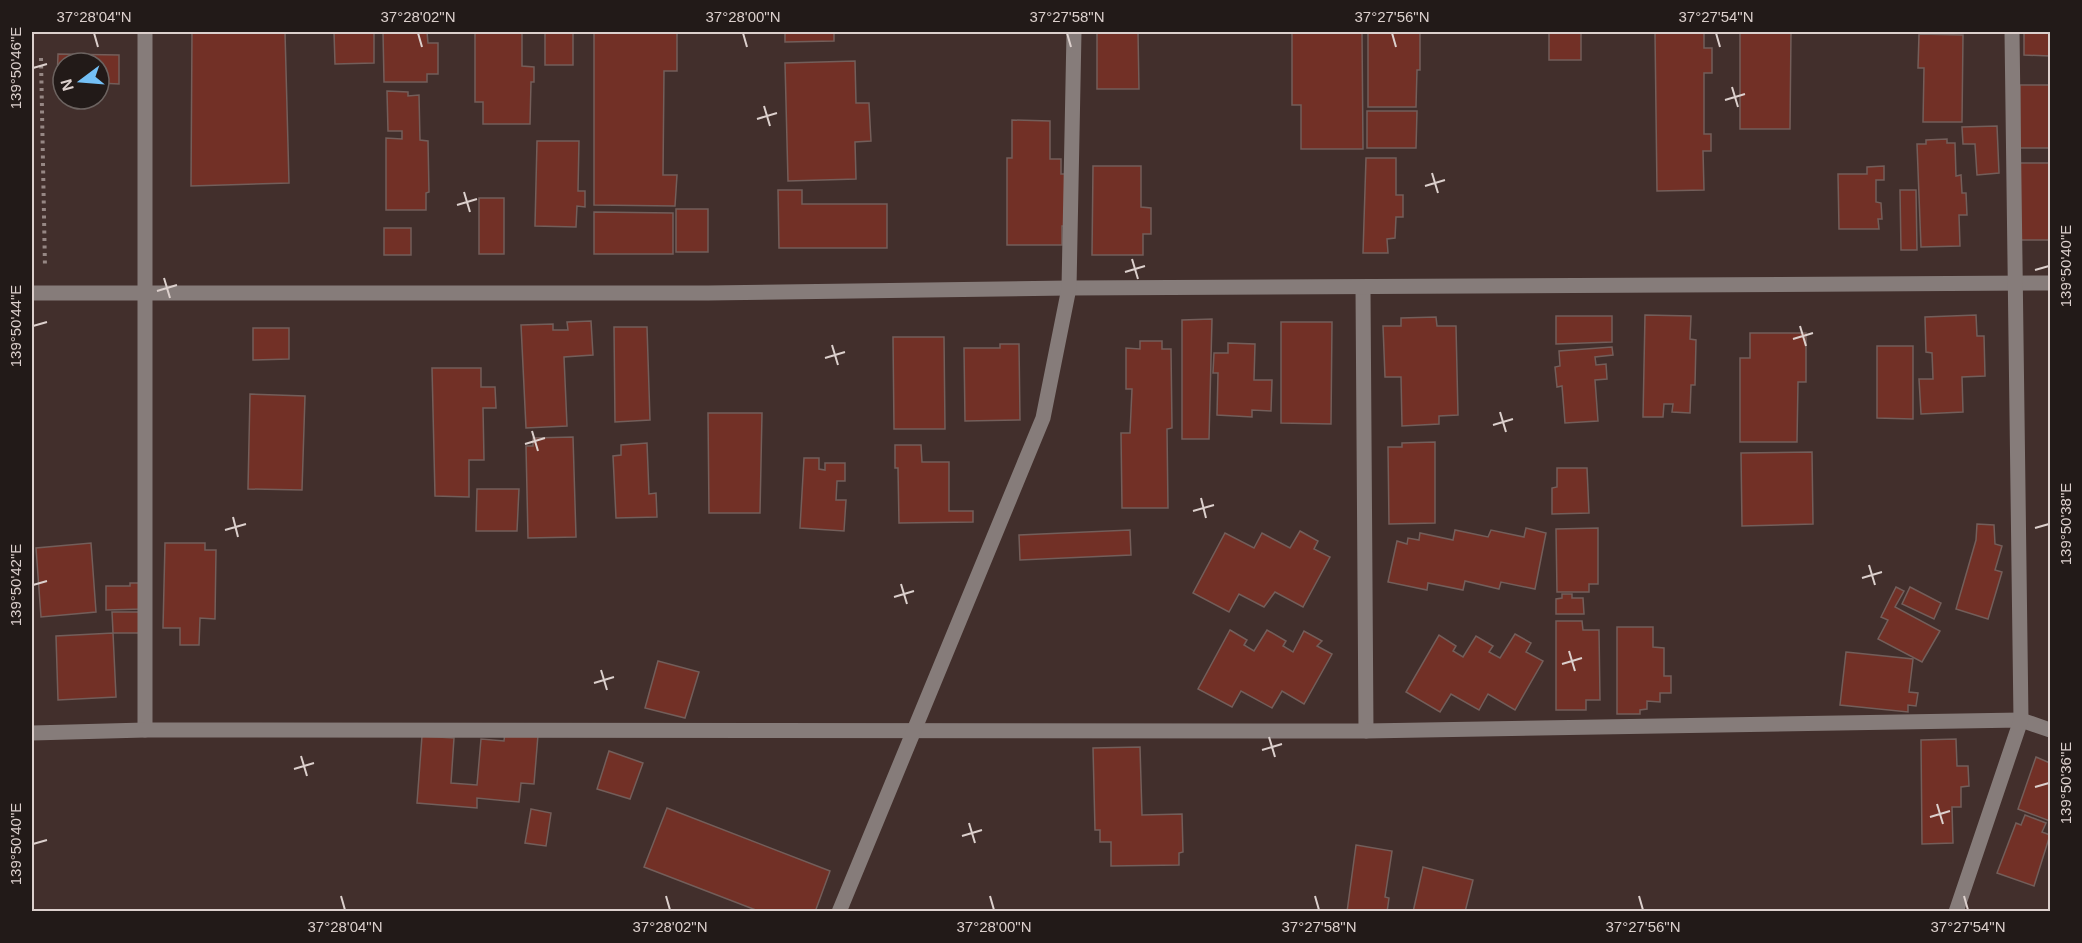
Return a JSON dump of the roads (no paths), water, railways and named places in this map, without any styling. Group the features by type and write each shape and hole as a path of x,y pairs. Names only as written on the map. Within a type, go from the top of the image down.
{"street":[{"path":"144,32 145,730"},
{"path":"839,912 1043,418 1069,288 1074,32"},
{"path":"1956,912 2021,720 2012,32"},
{"path":"38,293 146,291 696,293 1069,288 2050,283"},
{"path":"1363,288 1366,731"},
{"path":"32,734 145,730 1366,731 2021,720 2050,730"}]}
